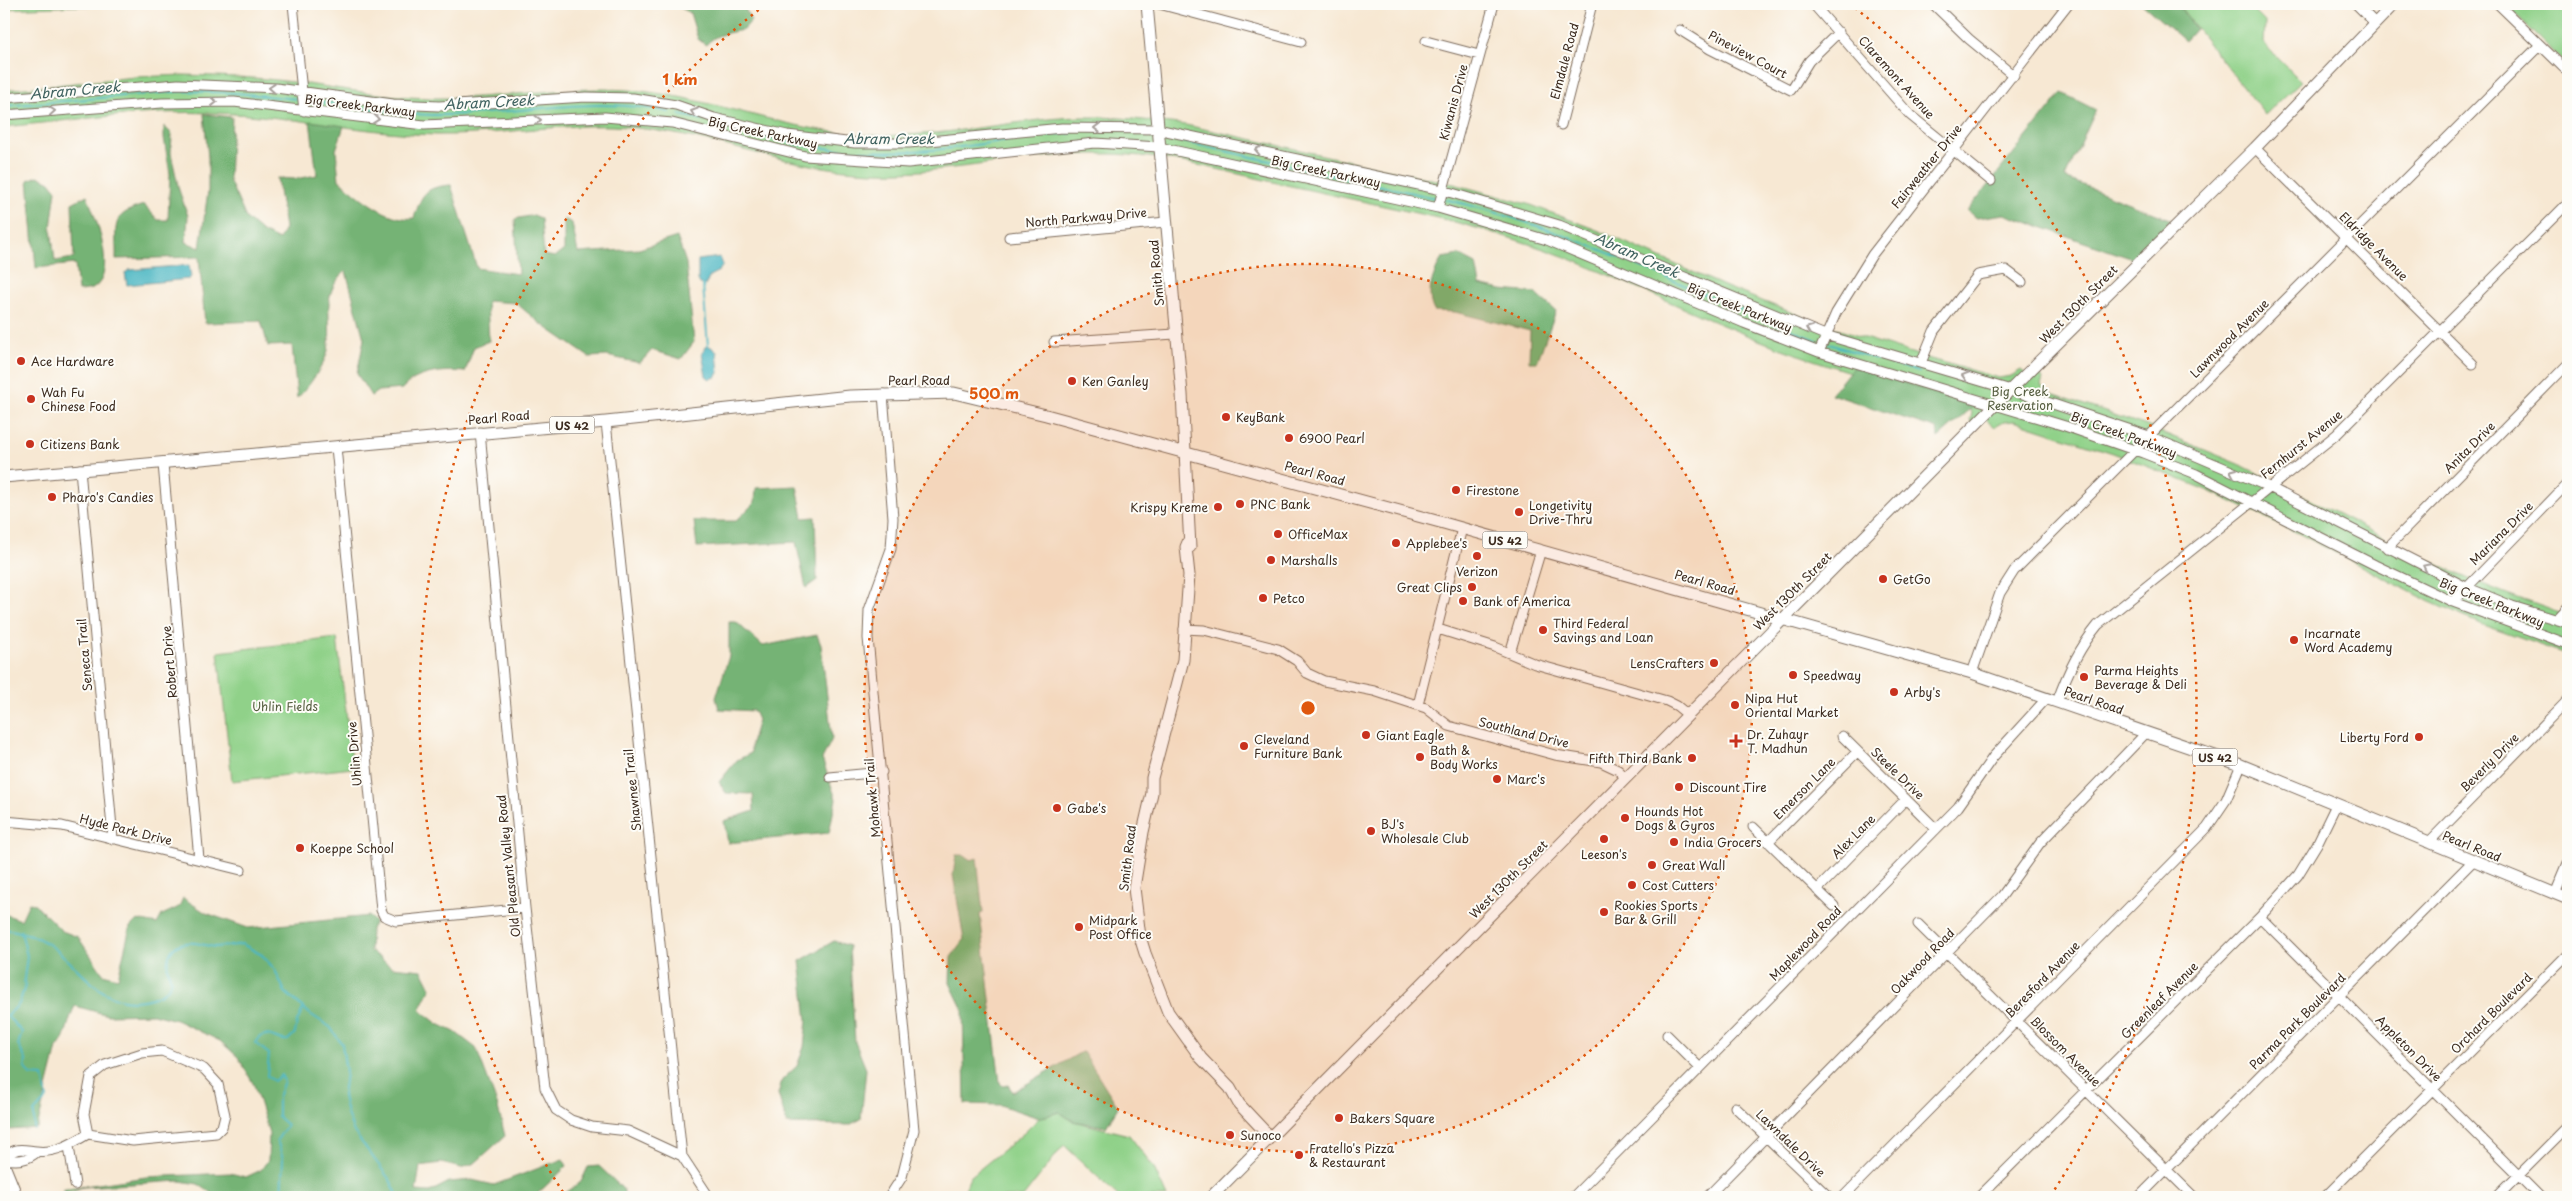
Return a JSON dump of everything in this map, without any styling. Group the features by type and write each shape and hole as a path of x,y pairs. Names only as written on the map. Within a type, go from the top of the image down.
{"main road":[{"name":"Smith Road","path":"1146,4 1186,454 1189,540 1186,547 1188,575 1183,660 1172,710 1168,716 1152,778 1152,793 1143,832 1134,888 1140,937 1154,981 1168,1012 1201,1058 1230,1088 1239,1104 1270,1137"},
{"name":"West 130th Street","path":"1211,1197 1995,405 2255,148 2394,4"},
{"name":"Pearl Road","path":"4,477 80,469 163,464 883,394 954,393 975,397 1462,528 1972,673 2240,765 2473,862 2568,898"},
{"path":"4,1165 17,1197"}],"street":[{"path":"293,4 304,110"},
{"path":"1159,4 1301,42"},
{"name":"Kiwanis Drive","path":"1438,208 1494,4"},
{"name":"Elmdale Road","path":"1561,125 1592,4"},
{"name":"Claremont Avenue","path":"1813,4 1910,115 1953,152 1991,181"},
{"path":"1933,4 1969,39 2014,76"},
{"name":"Fairweather Drive","path":"1819,352 1825,335 1852,284 1872,255 2014,76 2068,4"},
{"path":"2356,4 2375,23"},
{"path":"2498,4 2568,72"},
{"name":"Pineview Court","path":"1680,30 1710,49 1790,90 1809,61 1839,32"},
{"path":"1426,41 1479,55"},
{"name":"Lawnwood Avenue","path":"1972,673 2000,593 2014,571 2540,45"},
{"name":"Big Creek Parkway","path":"4,98 178,84 276,88 419,106 502,104 586,97 633,98 676,105 751,128 787,135 855,143 909,143 1062,128 1157,129 1442,190 1559,225 1825,335 2011,390 2149,436 2269,487 2466,587 2512,606 2568,623"},
{"name":"Big Creek Parkway","path":"4,115 183,102 234,102 424,125 605,117 671,123 804,156 908,163 1075,145 1134,144 1159,147 1438,208 1547,240 1744,323 1819,352 2065,426 2135,450 2196,474 2375,565 2453,602 2544,637 2568,644"},
{"path":"671,123 676,105"},
{"name":"Eldridge Avenue","path":"2255,148 2442,331 2473,364"},
{"name":"Fernhurst Avenue","path":"2052,700 2064,682 2083,643 2098,624 2337,434 2568,203"},
{"name":"North Parkway Drive","path":"1009,237 1166,222"},
{"path":"1921,363 1934,331 1978,275 2006,270 2022,282"},
{"path":"1054,342 1175,334"},
{"name":"Anita Drive","path":"2388,548 2568,364"},
{"name":"Mohawk Trail","path":"883,394 893,518 891,549 869,610 868,638 914,1130 902,1177 889,1197"},
{"name":"Shawnee Trail","path":"606,422 682,1156"},
{"name":"Old Pleasant Valley Road","path":"480,432 525,908 545,1088 556,1110 571,1120 592,1127 628,1131 682,1156"},
{"name":"Uhlin Drive","path":"336,447 381,910 384,916 396,921 525,908"},
{"name":"Robert Drive","path":"163,464 199,859"},
{"name":"Seneca Trail","path":"80,469 113,839"},
{"name":"Mariana Drive","path":"2453,602 2568,483"},
{"path":"1418,705 1462,528"},
{"path":"1510,653 1541,550"},
{"path":"2557,619 2568,607"},
{"name":"Southland Drive","path":"1184,629 1204,630 1278,649 1297,662 1307,673 1324,681 1374,691 1418,705 1432,711 1449,726 1555,755 1601,762 1618,770 1626,778"},
{"path":"1438,629 1510,653 1535,664 1667,701 1678,706 1688,715"},
{"name":"Maplewood Road","path":"1573,1197 1958,807 1993,757 2052,700"},
{"name":"Beverly Drive","path":"2428,843 2568,700"},
{"name":"Oakwood Road","path":"1707,1197 2002,896 2040,843 2146,733"},
{"name":"Steele Drive","path":"1842,736 1936,829"},
{"name":"Emerson Lane","path":"1768,842 1857,752"},
{"name":"Beresford Avenue","path":"1843,1197 2207,828 2226,800 2240,765"},
{"path":"830,776 882,772"},
{"name":"Alex Lane","path":"1817,890 1906,799"},
{"name":"Greenleaf Avenue","path":"1979,1197 2260,918 2298,875 2317,844 2336,805"},
{"name":"Hyde Park Drive","path":"4,821 62,826 242,870"},
{"path":"1753,827 1834,906"},
{"name":"Parma Park Boulevard","path":"2139,1197 2473,862"},
{"path":"2555,894 2568,863"},
{"name":"Appleton Drive","path":"2260,918 2540,1197"},
{"name":"Blossom Avenue","path":"1918,924 2194,1197"},
{"name":"Orchard Boulevard","path":"2325,1197 2568,954"},
{"path":"1667,1035 1700,1068"},
{"path":"4,1157 14,1150 27,1148 37,1152 69,1146 88,1134 133,1141 201,1136 216,1133 222,1128 225,1115 218,1084 204,1069 162,1051 142,1052 97,1069 91,1076 88,1086 84,1114 88,1134"},
{"name":"Lawndale Drive","path":"1735,1107 1828,1197"},
{"path":"2497,1197 2568,1126"},
{"path":"69,1146 72,1155 75,1184"},
{"path":"682,1156 709,1197"}],"green space":[{"path":"4,4 130,4 4,9"},
{"path":"674,4 743,4 751,21 743,30 718,36 706,45 698,39 690,13"},
{"path":"2142,4 2183,4 2180,8 2196,29 2185,41"},
{"path":"2183,4 2247,4 2265,22 2264,44 2301,81 2265,115 2180,7"},
{"path":"2505,4 2568,4 2568,66"},
{"name":"Big Creek Reservation","path":"184,75 273,80 376,94 431,98 481,97 580,89 629,90 689,99 807,128 868,135 914,135 1066,118 1101,117 1135,119 1186,125 1454,184 1531,205 1597,230 1729,288 1821,324 1927,358 1999,378 2011,376 2021,370 2027,375 2034,369 2043,379 2041,386 2046,392 2144,425 2239,464 2446,569 2568,616 2568,655 2480,624 2422,598 2298,533 2207,490 2113,453 2014,421 2004,422 1995,427 1985,418 1976,427 1970,421 1972,413 1968,407 1861,376 1782,349 1542,248 1455,222 1193,164 1129,155 1077,154 919,171 856,171 800,163 666,132 638,128 588,126 437,135 409,134 243,114 189,112 136,114 4,127 4,90 135,77"},
{"path":"2062,93 2096,110 2065,178 2172,220 2133,259 2004,214 1977,218 1967,211"},
{"path":"204,114 232,117 229,180 246,218 262,232 279,240 285,228 277,178 295,179 317,175 310,121 344,126 336,150 339,180 364,200 384,212 404,218 414,218 425,193 435,188 451,185 477,268 518,274 515,219 534,215 541,219 544,255 555,257 564,250 564,219 572,223 578,253 639,249 677,237 686,263 694,342 681,359 652,350 640,363 607,356 589,357 541,324 516,303 487,301 489,341 474,347 465,372 431,373 415,379 402,389 378,391 371,396 357,374 364,339 346,271 337,280 332,289 329,308 327,355 316,376 297,398 292,345 268,346 261,321 205,323 199,257 116,259 117,224 125,213 144,205 158,220 168,220 170,174 164,126 172,134 171,153 179,190 188,216 186,242 200,248 208,191 208,158"},
{"path":"38,176 50,182 56,190 51,228 55,261 74,258 72,203 87,195 103,244 104,257 104,270 101,280 94,288 78,291 75,264 36,268 28,180"},
{"path":"1459,255 1476,264 1480,285 1501,290 1535,293 1556,311 1537,362 1529,362 1530,331 1455,312 1434,311 1431,304 1430,291 1436,271 1442,258"},
{"path":"1853,367 1975,405 1938,438 1937,429 1831,394"},
{"path":"797,486 803,518 815,517 817,580 806,588 796,542 697,547 694,521 736,521 755,502 756,488"},
{"path":"729,622 736,622 763,646 817,635 821,645 832,739 822,759 836,799 829,833 728,843 724,821 754,811 753,794 726,793 719,782 737,760 751,753 751,744 758,720 754,711 719,709 716,698 729,656"},
{"name":"Uhlin Fields","path":"337,638 353,768 232,781 218,652"},
{"path":"956,855 963,855 971,860 977,858 983,913 980,914 1000,1083 1003,1086 1008,1085 1013,1092 1083,1051 1118,1107 1106,1127 1073,1121 1059,1112 1039,1118 1000,1105 965,1104 963,1010 950,983 951,957 964,940 953,875"},
{"path":"183,898 206,913 248,928 369,916 375,922 371,929 370,951 392,967 422,970 431,988 420,1010 476,1048 497,1104 505,1136 475,1163 461,1168 441,1163 420,1166 416,1191 430,1192 449,1182 472,1180 494,1185 563,1159 567,1166 534,1197 217,1197 198,1184 180,1181 83,1187 64,1193 64,1189 146,1177 230,1173 246,1177 261,1170 268,1160 269,1133 254,1085 238,1057 220,1041 176,1020 153,1014 108,1015 75,1006 61,1043 57,1048 37,1128 8,1130 4,1104 4,914 21,920 29,903 35,904 62,931 78,937 103,974 118,978 130,927 137,920 157,924 162,915 179,907"},
{"path":"834,941 849,946 855,1042 866,1069 861,1119 849,1125 787,1124 778,1094 782,1080 797,1066 804,1047 807,1020 800,961"},
{"path":"1059,1112 1073,1121 1129,1135 1153,1166 1167,1197 1119,1197 1064,1145 1023,1197 962,1197 970,1177 1024,1133 1039,1118"},
{"path":"599,1166 623,1189 625,1195 623,1197 560,1197 581,1182 588,1167"}],"water":[{"path":"720,257 723,265 719,271 711,275 705,285 700,284 698,280 698,260"},
{"path":"189,265 191,277 189,279 127,285 125,273 129,270"},
{"path":"710,346 717,352 719,373 716,377 710,379 706,376 702,353 706,347"}],"waterway":[{"name":"Abram Creek","path":"4,106 183,91 235,93 298,99"},
{"name":"Abram Creek","path":"309,101 429,115 474,114 586,105 641,107 669,112"},
{"name":"Abram Creek","path":"680,115 706,120"},
{"name":"Abram Creek","path":"716,123 795,144 877,152 932,150 1071,133"},
{"name":"Abram Creek","path":"1176,140 1435,198"},
{"name":"Abram Creek","path":"1444,199 1493,211 1587,244 1817,340"},
{"path":"703,285 708,346"},
{"name":"Abram Creek","path":"1829,344 1919,372"},
{"path":"4,929 28,934 50,945 96,986 108,994 121,999 135,1001 155,997 164,992 168,987 172,981 169,974 168,959 170,953 179,945 195,943 219,947 242,944 262,955 275,970 285,992 310,1014 330,1027 342,1044 346,1072 343,1096 347,1114 354,1132 390,1180 397,1194 396,1197"},
{"path":"21,931 27,956 25,986 19,1004 7,1016 22,1032 18,1045 26,1060 25,1068 30,1075 43,1076 47,1098 34,1112 34,1129"},
{"path":"281,1197 283,1159 277,1140 287,1125 278,1117 278,1097 284,1081 281,1075 274,1081 267,1076 269,1054 255,1043 259,1038 266,1035 288,1040 295,1033 297,1022 303,1009"}],"place":[{"name":"Ace Hardware","path":"21,361"},
{"name":"Ken Ganley","path":"1072,381"},
{"name":"Wah Fu Chinese Food","path":"31,399"},
{"name":"KeyBank","path":"1226,417"},
{"name":"6900 Pearl","path":"1289,438"},
{"name":"Citizens Bank","path":"30,444"},
{"name":"Firestone","path":"1456,490"},
{"name":"Pharo's Candies","path":"52,497"},
{"name":"PNC Bank","path":"1240,504"},
{"name":"Krispy Kreme","path":"1218,507"},
{"name":"Longetivity Drive-Thru","path":"1519,512"},
{"name":"OfficeMax","path":"1278,534"},
{"name":"Applebee's","path":"1396,543"},
{"name":"Verizon","path":"1477,556"},
{"name":"Marshalls","path":"1271,560"},
{"name":"GetGo","path":"1883,579"},
{"name":"Great Clips","path":"1472,587"},
{"name":"Petco","path":"1263,598"},
{"name":"Bank of America","path":"1463,601"},
{"name":"Third Federal Savings and Loan","path":"1543,630"},
{"name":"Incarnate Word Academy","path":"2294,640"},
{"name":"LensCrafters","path":"1714,663"},
{"name":"Speedway","path":"1793,675"},
{"name":"Parma Heights Beverage & Deli","path":"2084,677"},
{"name":"Arby's","path":"1894,692"},
{"name":"Nipa Hut Oriental Market","path":"1735,705"},
{"name":"Giant Eagle","path":"1366,735"},
{"name":"Liberty Ford","path":"2419,737"},
{"name":"Dr. Zuhayr T. Madhun","path":"1736,741"},
{"name":"Cleveland Furniture Bank","path":"1244,746"},
{"name":"Bath & Body Works","path":"1420,757"},
{"name":"Fifth Third Bank","path":"1692,758"},
{"name":"Marc's","path":"1497,779"},
{"name":"Discount Tire","path":"1679,787"},
{"name":"Gabe's","path":"1057,808"},
{"name":"Hounds Hot Dogs & Gyros","path":"1625,818"},
{"name":"BJ's Wholesale Club","path":"1371,831"},
{"name":"Leeson's","path":"1604,839"},
{"name":"India Grocers","path":"1674,842"},
{"name":"Koeppe School","path":"300,848"},
{"name":"Great Wall","path":"1652,865"},
{"name":"Cost Cutters","path":"1632,885"},
{"name":"Rookies Sports Bar & Grill","path":"1604,912"},
{"name":"Midpark Post Office","path":"1079,927"},
{"name":"Bakers Square","path":"1339,1118"},
{"name":"Sunoco","path":"1230,1135"},
{"name":"Fratello's Pizza & Restaurant","path":"1299,1155"}]}
